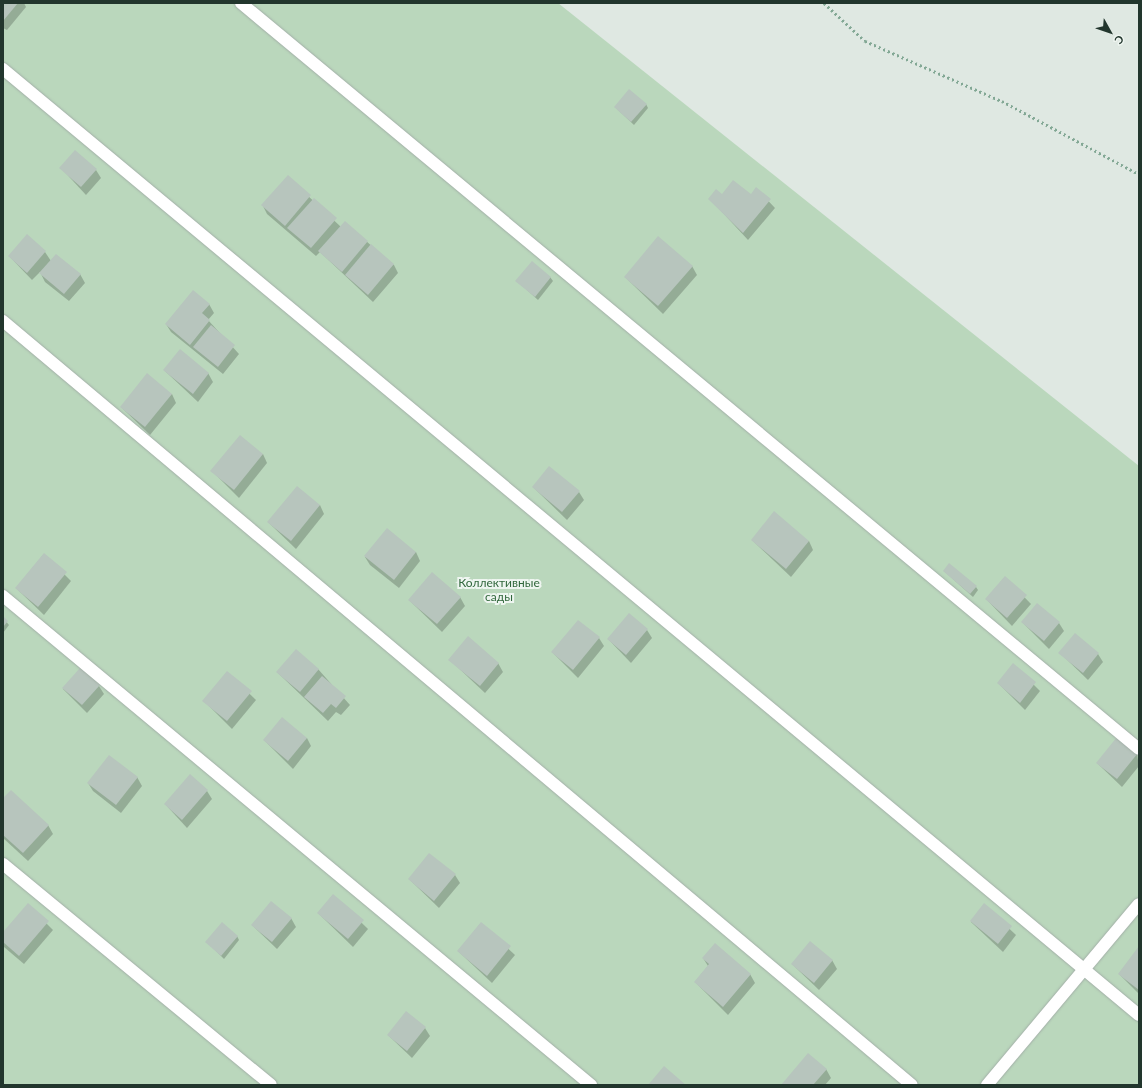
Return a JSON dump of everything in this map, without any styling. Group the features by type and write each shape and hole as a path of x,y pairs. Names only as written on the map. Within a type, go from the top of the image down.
{"street":[{"path":"242,3 1139,750"},
{"path":"3,69 1082,970 1139,1015"},
{"path":"3,321 912,1085"},
{"path":"3,596 591,1085"},
{"path":"3,864 271,1085"},
{"path":"987,1085 1082,970 1139,904"}],"path":[{"path":"824,3 865,41 1002,101 1139,174"}],"green space":[{"name":"Коллективные сады","path":"3,3 558,3 1139,466 1139,1085 3,1085"}],"building":[{"path":"3,3 18,3 3,21"},
{"path":"629,89 647,104 631,122 614,107"},
{"path":"75,150 97,169 81,187 59,168"},
{"path":"288,175 311,195 285,226 261,205"},
{"path":"733,180 751,194 756,187 771,199 743,233 708,199 716,189 722,194"},
{"path":"314,198 337,218 311,248 287,228"},
{"path":"345,221 368,241 342,272 318,251"},
{"path":"27,234 46,251 27,273 8,256"},
{"path":"658,236 693,266 658,306 624,277"},
{"path":"371,244 394,264 368,295 345,275"},
{"path":"56,254 81,274 64,294 39,273"},
{"path":"532,261 551,277 535,297 515,281"},
{"path":"193,290 210,304 202,313 210,320 190,345 165,324"},
{"path":"211,325 235,345 218,367 193,347"},
{"path":"180,349 209,373 193,394 163,370"},
{"path":"147,373 172,394 145,427 120,407"},
{"path":"240,435 263,454 234,490 210,471"},
{"path":"549,466 580,491 562,512 532,487"},
{"path":"297,486 320,505 291,541 267,522"},
{"path":"774,511 809,541 786,569 751,540"},
{"path":"387,528 416,552 394,580 364,556"},
{"path":"44,553 67,572 38,607 15,588"},
{"path":"949,563 977,586 970,594 943,571"},
{"path":"432,572 461,597 437,624 408,600"},
{"path":"1005,576 1027,595 1007,618 985,599"},
{"path":"1037,603 1060,622 1044,641 1021,622"},
{"path":"629,613 648,629 626,655 607,639"},
{"path":"3,616 8,621 3,627"},
{"path":"578,620 600,637 573,670 551,652"},
{"path":"1075,633 1099,653 1083,673 1058,653"},
{"path":"468,636 499,663 480,686 448,660"},
{"path":"296,649 319,669 300,692 276,672"},
{"path":"1013,663 1036,682 1020,703 997,683"},
{"path":"80,668 100,685 82,705 62,688"},
{"path":"227,671 252,691 227,721 202,701"},
{"path":"322,676 346,696 336,708 331,704 323,713 304,697"},
{"path":"282,717 307,738 288,761 263,740"},
{"path":"1117,737 1138,753 1117,779 1096,763"},
{"path":"109,755 138,777 116,805 87,783"},
{"path":"190,774 208,790 182,820 164,804"},
{"path":"11,790 49,825 23,853 3,835 3,798"},
{"path":"429,853 456,874 434,901 408,879"},
{"path":"333,894 364,920 348,939 317,913"},
{"path":"271,901 292,918 272,942 251,925"},
{"path":"28,903 49,921 19,956 3,942 3,932"},
{"path":"984,903 1012,926 998,944 970,921"},
{"path":"222,922 238,936 221,956 205,942"},
{"path":"481,922 511,946 487,976 457,951"},
{"path":"810,941 833,960 814,983 791,964"},
{"path":"715,943 751,974 723,1007 694,982 709,964 702,958"},
{"path":"1139,946 1139,990 1118,974"},
{"path":"406,1011 426,1027 407,1051 387,1035"},
{"path":"808,1053 827,1069 813,1085 781,1085"},
{"path":"664,1066 686,1085 648,1085"}]}
